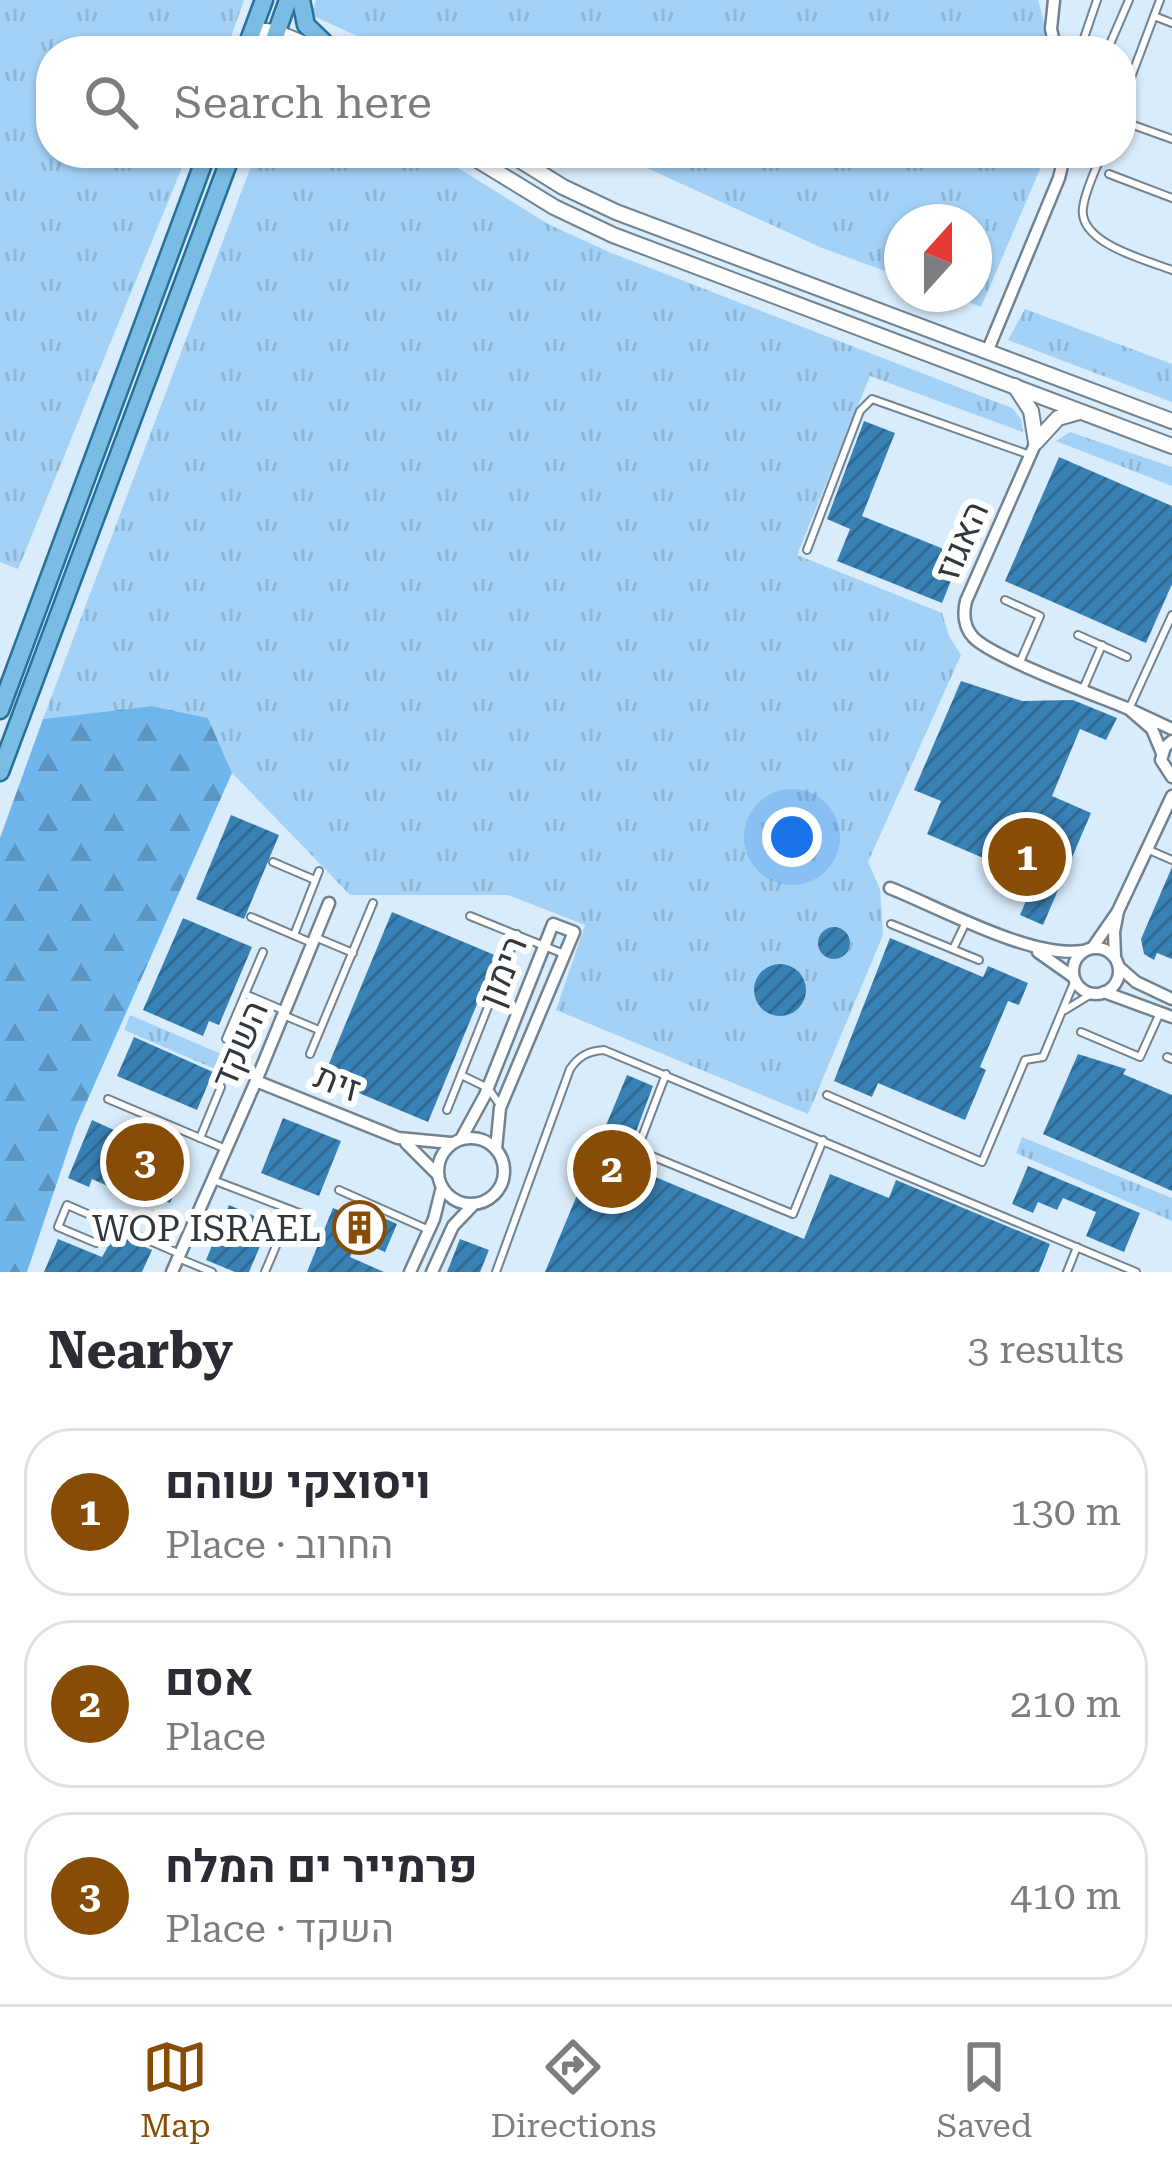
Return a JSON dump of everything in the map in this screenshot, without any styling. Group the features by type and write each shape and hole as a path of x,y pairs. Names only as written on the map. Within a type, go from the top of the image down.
{"main road":[{"path":"251,36 264,0"},
{"path":"277,36 288,0"},
{"path":"302,0 306,25 317,36"},
{"path":"0,710 201,168"},
{"path":"0,772 226,168"}],"street":[{"path":"1053,36 1054,0"},
{"path":"253,30 261,36"},
{"path":"490,168 554,207 613,235 1172,446"},
{"path":"535,168 616,212 1172,421"},
{"path":"987,352 1061,168"},
{"path":"1015,386 1031,411 1033,448"},
{"path":"1033,448 1058,418 1081,412"},
{"name":"האגוז","path":"1033,448 964,610 970,634 1020,662 1172,729"},
{"path":"1129,709 1152,729 1162,754 1168,773 1162,809"},
{"path":"1162,754 1172,741"},
{"path":"1099,993 1116,982 1118,911 1172,796"},
{"path":"890,888 1025,944 1057,952 1103,949 1136,982 1172,999"},
{"name":"השקד","path":"172,1272 329,903"},
{"path":"1074,979 1074,962 1118,911"},
{"name":"רימון","path":"457,1141 488,1088 553,924 574,932 500,1108 496,1149"},
{"path":"1025,944 1082,989 1166,1014"},
{"name":"זית","path":"256,1081 398,1138 427,1160 440,1181"},
{"name":"זית","path":"398,1138 457,1141"},
{"path":"410,1272 429,1230 440,1158 457,1141 479,1138 496,1149 504,1165 501,1187 494,1196 474,1204 453,1226 432,1272"},
{"path":"440,1181 455,1200 474,1204"}],"lane":[{"path":"1085,36 1097,0"},
{"path":"1110,36 1129,0"},
{"path":"1136,64 1160,0"},
{"path":"1154,16 1171,20"},
{"path":"1136,126 1172,139"},
{"path":"1096,168 1083,203 1088,229 1117,250 1172,270"},
{"path":"1108,174 1172,198"},
{"path":"807,550 860,411 872,399 1033,448"},
{"path":"1005,600 1040,616 1020,662"},
{"path":"1129,709 1172,615"},
{"path":"1078,635 1127,657"},
{"path":"1083,689 1102,645"},
{"path":"1145,848 1172,860"},
{"path":"273,862 316,880"},
{"path":"294,935 319,871"},
{"path":"310,893 329,903"},
{"path":"310,1054 373,903"},
{"path":"470,916 564,954"},
{"path":"251,917 353,952"},
{"path":"953,949 967,920"},
{"path":"891,924 979,959"},
{"path":"447,1110 517,934"},
{"path":"226,1039 263,952"},
{"path":"827,1095 982,1162 1025,1060 1043,1057 1074,979"},
{"path":"1060,1018 1074,1001 1099,993"},
{"path":"245,994 320,1030"},
{"path":"1081,1032 1140,1057 1166,1014"},
{"path":"496,1272 570,1069 591,1051 604,1050 1136,1272"},
{"path":"666,1074 637,1150 793,1214 823,1140"},
{"path":"461,1075 488,1088 497,1096 500,1108"},
{"path":"200,1138 221,1087"},
{"path":"108,1099 226,1149"},
{"path":"213,1180 307,1216"},
{"path":"339,1190 429,1230"},
{"path":"105,1222 96,1243 58,1227 67,1205 105,1222 179,1256 212,1272"},
{"path":"265,1272 276,1246"},
{"path":"1067,1272 1077,1247"}],"green space":[{"path":"0,0 244,0 231,36 36,36 36,168 182,168 18,569 0,562"},
{"path":"316,0 1038,0 1048,36 357,36 311,15"},
{"path":"250,168 458,168 548,224 609,252 1012,408 1021,419 1023,432 870,376 797,555 942,613 961,655 868,862 880,889 883,935 808,1114 556,1010 585,925 508,895 350,895 232,773 208,718 152,706 43,719"},
{"path":"647,168 1041,168 992,281 992,204 884,204 884,270 822,248"},
{"path":"1025,309 1172,364 1172,402 1008,340"},
{"path":"1070,432 1172,467 1172,486 1056,441"},
{"path":"152,706 208,718 232,773 76,1126 27,1272 0,1272 0,838 43,719"},
{"path":"130,1015 247,1065 241,1080 124,1030"},
{"path":"1022,1137 1172,1198 1172,1221 1016,1153"}],"building":[{"path":"864,421 895,433 862,516 961,556 942,603 837,561 850,529 827,519"},
{"path":"1059,457 1172,506 1172,584 1146,643 1005,581"},
{"path":"961,681 1022,701 1073,700 1117,718 1106,740 1080,729 1052,796 1091,813 1043,925 1020,915 1035,880 927,834 941,801 914,790"},
{"path":"231,815 279,835 244,919 196,899"},
{"path":"1172,867 1172,959 1157,953 1154,960 1144,954 1141,939"},
{"path":"392,912 497,956 428,1122 323,1078"},
{"path":"183,918 252,947 219,1025 209,1021 203,1036 143,1010"},
{"path":"834,927 846,931 850,943 846,955 834,959 822,955 818,943 822,931"},
{"path":"890,938 983,977 988,966 1028,983 1019,1005 1008,1001 980,1067 986,1070 965,1120 878,1083 872,1097 834,1081"},
{"path":"780,964 799,971 806,990 799,1009 780,1016 761,1009 754,990 761,971"},
{"path":"134,1037 213,1072 197,1110 117,1076"},
{"path":"1078,1054 1126,1069 1123,1074 1172,1095 1172,1191 1043,1134"},
{"path":"627,1075 653,1086 624,1164 804,1239 830,1174 889,1198 896,1180 1050,1244 1039,1272 545,1272"},
{"path":"283,1118 341,1141 319,1196 261,1173"},
{"path":"92,1120 116,1131 121,1127 190,1157 170,1203 130,1185 126,1194 92,1179 89,1187 68,1178"},
{"path":"1028,1166 1140,1213 1124,1252 1086,1236 1096,1212 1063,1198 1057,1210 1038,1202 1033,1213 1012,1204"},
{"name":"WOP ISRAEL","path":"353,1204 397,1224 385,1252 357,1240 350,1257 384,1272 307,1272 333,1208 348,1214"},
{"path":"229,1205 270,1223 249,1272 235,1272 206,1260"},
{"path":"115,1234 152,1250 142,1272 44,1272 58,1239 102,1257"},
{"path":"460,1239 489,1250 480,1272 447,1272"}],"place":[{"name":"ויסוצקי שוהם","path":"1027,857"},
{"name":"פרמייר ים המלח","path":"145,1162"},
{"name":"אסם","path":"612,1169"},
{"name":"WOP ISRAEL","path":"360,1228"}]}
